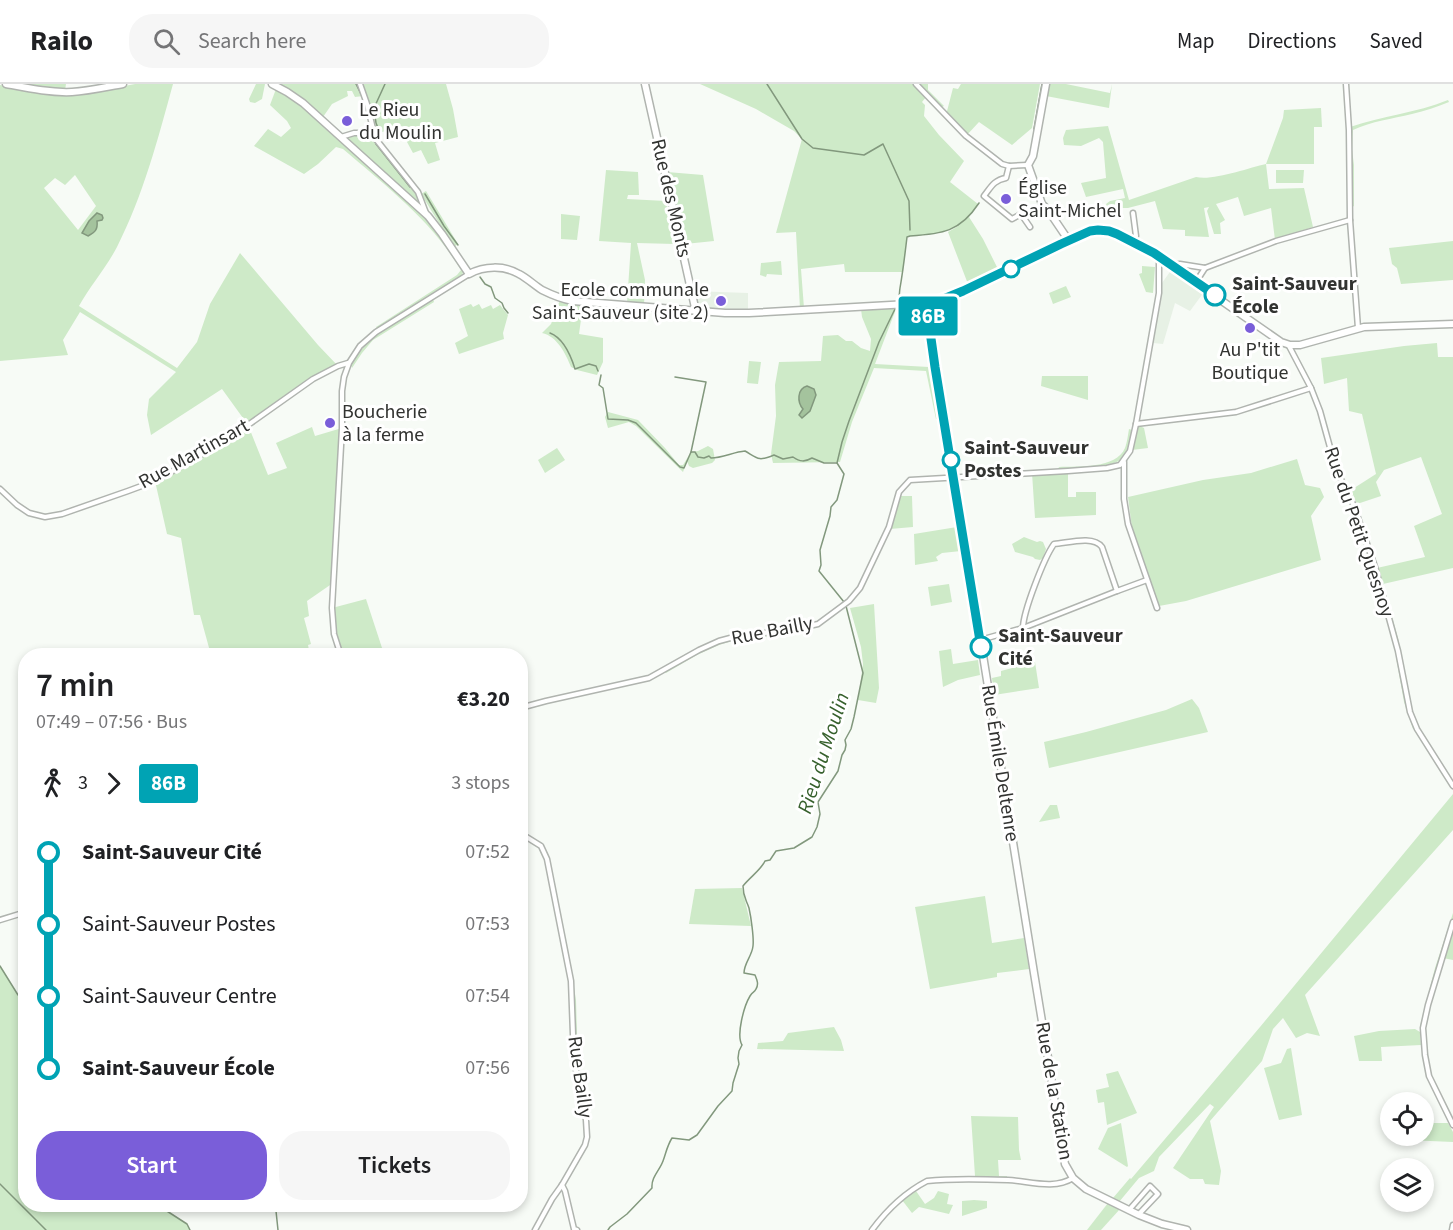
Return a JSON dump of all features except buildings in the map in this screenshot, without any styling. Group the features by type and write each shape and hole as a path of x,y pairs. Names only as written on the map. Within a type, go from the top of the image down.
{"street":[{"path":"6,84 67,92 123,84"},
{"path":"272,84 303,103 428,216 469,273"},
{"path":"360,84 375,138 418,192 428,216"},
{"name":"Rue des Monts","path":"645,84 696,312"},
{"path":"916,84 966,135 1002,164 1028,165"},
{"path":"1046,84 1033,156 1028,165 1042,204 1069,241"},
{"path":"1346,84 1350,220 1358,328"},
{"path":"342,137 361,133 375,138"},
{"path":"1009,166 1006,178 993,184 984,196 1012,219 1021,214 1030,227"},
{"path":"1133,213 1136,236 1134,242"},
{"path":"1171,265 1205,268 1275,241 1350,220"},
{"path":"338,648 334,634 332,608 342,391 349,363 370,336 478,269 502,268 516,272 544,291 567,300 696,312 749,313 926,303 971,288 1090,231 1098,230 1109,231 1162,258 1281,342 1289,345 1300,345 1358,328 1453,324"},
{"path":"1157,608 1128,524 1124,499 1124,461 1130,451 1136,424 1159,293 1159,263 1162,258"},
{"path":"1196,282 1205,268"},
{"name":"Rue Émile Deltenre","path":"926,303 1034,973"},
{"name":"Rue du Petit Quesnoy","path":"1289,345 1311,388 1338,474 1354,506 1376,567 1398,651 1410,712 1417,729 1453,786"},
{"name":"Rue Martinsart","path":"0,489 29,513 45,517 62,514 108,498 155,481 239,432 313,379 349,363"},
{"path":"1136,424 1236,412 1311,388"},
{"name":"Rue Bailly","path":"528,705 649,678 719,641 819,624 849,601 860,588 889,527 899,492 910,480 1107,468 1120,465 1124,461"},
{"path":"1023,628 1023,620 1054,544 1089,540 1100,543 1117,591"},
{"path":"980,640 1023,628 1147,580"},
{"name":"Rue Bailly","path":"528,838 540,845 545,853 555,896 572,992 574,1061 586,1120 587,1137 585,1145 535,1230"},
{"path":"0,920 18,914"},
{"path":"1453,922 1423,1028 1429,1076 1453,1125"},
{"name":"Rue de la Station","path":"1034,973 1063,1156 1073,1178 1086,1189 1139,1215 1187,1230"},
{"path":"873,1230 890,1209 927,1181 1007,1180 1054,1184 1073,1178"},
{"path":"562,1185 574,1229 577,1230"},
{"path":"1129,1210 1150,1186 1158,1194 1139,1215"},
{"path":"1452,1230 1453,1225"}],"shaded area":[{"path":"18,84 66,84 65,90"},
{"path":"135,84 173,84 135,208 113,255 79,306 177,368 197,342 210,304 240,253 338,366 313,379 248,425 222,389 151,435 147,415 149,399 176,372 80,312 63,340 68,355 0,361 0,85 48,93 103,90","holes":["75,175 96,206 78,230 44,188 55,178 65,185"]},
{"path":"256,84 265,84 262,99 255,103 250,102 249,99"},
{"path":"278,84 358,84 363,96 355,97 352,91 347,91 348,96 332,104 323,117"},
{"path":"362,84 446,84 458,137 435,143 440,160 428,164 421,150 413,153 402,126 379,133"},
{"path":"700,84 928,84 928,90 944,106 942,107 928,92 922,102 925,105 924,116 964,161 950,182 978,204 969,217 998,269 968,284 948,232 960,225 936,233 907,237 903,272 845,272 844,264 801,269 804,308 800,309 796,232 776,233 802,139 794,131 756,109"},
{"path":"961,84 1040,84 1032,128 1012,145 979,122 966,136 946,115 953,88 958,89"},
{"path":"1048,84 1066,84 1110,93 1112,84 1109,108 1046,96"},
{"path":"276,89 296,101 422,214 441,236 463,269 460,277 377,329 376,327 457,275 461,270 436,235 422,220 343,149 336,147 304,174 254,146 268,129 281,137 291,128 270,105"},
{"path":"1448,100 1449,102 1431,109 1375,122 1353,130 1354,206 1352,207 1350,127"},
{"path":"1321,108 1322,127 1314,127 1314,164 1266,164 1284,110"},
{"path":"1108,126 1129,200 1196,177 1221,176 1266,164 1269,189 1304,188 1313,227 1275,240 1271,208 1244,216 1238,197 1216,204 1225,220 1220,223 1221,234 1214,234 1207,211 1209,207 1204,208 1209,237 1185,236 1185,230 1163,229 1155,201 1128,208 1108,208 1106,204 1110,201 1125,198 1123,189 1086,197 1081,183 1106,178 1103,142 1099,138 1081,146 1064,145 1063,138 1066,130"},
{"path":"354,133 375,138 418,192 428,216 341,137"},
{"path":"606,170 638,172 639,195 628,195 627,199 666,201 675,244 637,243 645,280 644,305 627,304 631,243 599,241"},
{"path":"1276,170 1304,170 1303,183 1276,183"},
{"path":"667,172 703,175 714,241 685,244 695,291 693,291"},
{"path":"426,191 458,244 454,247 421,194"},
{"path":"97,213 103,218 97,221 96,230 88,236 82,233 89,221"},
{"path":"561,214 580,216 577,240 561,239"},
{"path":"1453,241 1453,280 1401,284 1397,268 1392,264 1389,248"},
{"path":"781,261 782,275 767,274 766,277 760,275 761,263"},
{"path":"1142,266 1155,267 1153,293 1146,292 1139,274 1142,273"},
{"path":"1172,269 1204,292 1190,311 1175,303 1163,344 1153,343 1162,283"},
{"path":"1066,286 1071,297 1053,304 1049,293"},
{"name":"Ecole communale Saint-Sauveur (site 2)","path":"692,291 748,293 748,311 697,309"},
{"path":"433,299 434,302 373,340 352,368 351,365 358,354 377,335"},
{"path":"560,300 583,305 579,334 603,338 603,362 597,375 571,367 564,351 552,338 542,333 551,324"},
{"path":"471,304 473,307 479,304 482,309 491,305 493,309 500,305 508,315 503,333 504,339 459,354 455,343 468,336 459,309"},
{"path":"861,309 896,309 875,364 929,367 938,419 936,419 926,371 874,368 852,422 840,462 773,463 771,454 776,416 775,385 779,362 821,361 823,336 838,335 870,351 871,339"},
{"path":"1437,343 1438,357 1453,357 1453,568 1383,584 1398,643 1377,568 1425,557 1414,526 1442,514 1421,457 1384,470 1376,482 1381,496 1357,504 1351,490 1376,474 1362,414 1349,411 1347,378 1324,384 1321,358"},
{"path":"749,361 761,362 758,384 747,383"},
{"path":"1042,376 1088,376 1088,400 1041,386"},
{"path":"807,386 814,389 816,395 810,411 802,418 799,415 803,409 799,396 801,390"},
{"path":"608,412 638,420 679,465 683,465 691,452 708,446 713,449 715,460 693,468 687,461 683,472 636,426 629,422 608,428 605,417"},
{"path":"248,425 268,475 287,468 276,443 312,427 315,436 342,428 333,583 307,601 309,616 304,618 311,644 308,645 309,648 209,648 200,615 194,615 181,538 167,534 155,481"},
{"path":"1140,426 1144,428 1148,448 1132,450 1136,428"},
{"path":"1129,429 1132,430 1125,454 1115,463 1081,468 1058,469 1059,467 1096,465 1114,460 1125,448"},
{"path":"557,448 565,460 545,473 538,460"},
{"path":"1297,459 1305,485 1320,488 1324,497 1311,516 1321,560 1186,601 1159,606 1132,528 1128,497 1203,480 1251,473"},
{"path":"1068,471 1068,497 1076,497 1076,492 1096,492 1096,515 1035,518 1032,473"},
{"path":"899,496 912,496 913,527 890,529"},
{"path":"957,527 961,551 942,553 936,557 938,561 915,565 914,534"},
{"path":"1024,537 1043,542 1046,549 1043,558 1035,559 1015,552 1012,544"},
{"path":"949,584 952,602 931,606 928,587"},
{"path":"366,599 382,648 339,648 334,634 332,608"},
{"path":"874,604 879,688 876,703 858,700 863,664 861,647 850,608"},
{"path":"810,629 811,631 732,641 697,655 665,672 704,650 718,644 752,636"},
{"path":"951,649 953,664 978,660 980,675 958,680 943,687 939,651"},
{"path":"1398,656 1406,702 1415,728 1413,729 1404,702 1396,657"},
{"path":"1035,662 1039,688 994,695 992,678 1001,676 1001,671"},
{"path":"1192,699 1199,708 1208,732 1049,768 1044,742 1166,710"},
{"path":"1453,794 1453,830 1305,995 1320,1036 1307,1033 1296,1038 1283,1018 1273,1029 1262,1061 1210,1121 1221,1171 1219,1185 1205,1184 1203,1179 1190,1179 1173,1168 1214,1107 1210,1104 1159,1157 1154,1171 1139,1178 1119,1202 1113,1198 1260,1027"},
{"path":"1050,805 1057,805 1060,818 1039,822"},
{"path":"742,888 751,926 689,924 695,889"},
{"path":"985,896 992,943 1024,938 1029,969 997,973 997,977 930,989 915,907"},
{"path":"1453,913 1422,1026 1420,1026 1435,968"},
{"path":"1453,927 1453,960 1443,958"},
{"path":"0,966 18,995 18,1212 167,1212 187,1224 190,1230 0,1230"},
{"path":"570,969 576,1000 578,1065 586,1107 576,1065 574,1000"},
{"path":"834,1027 844,1051 757,1049 758,1043 783,1041 788,1033"},
{"path":"1415,1029 1420,1032 1421,1045 1381,1047 1382,1061 1359,1061 1354,1036 1379,1031"},
{"path":"1291,1048 1302,1115 1279,1120 1264,1068 1281,1063 1287,1049"},
{"path":"1118,1071 1137,1113 1107,1125 1104,1102 1098,1103 1096,1090 1109,1087 1106,1074"},
{"path":"971,1116 1018,1117 1021,1160 998,1160 999,1176 1007,1176 1007,1178 978,1178 975,1176"},
{"path":"1121,1123 1127,1167 1098,1149 1108,1128"},
{"path":"1434,1123 1448,1123 1453,1132 1453,1142 1434,1141"},
{"path":"916,1191 925,1204 934,1198 938,1191 949,1194 947,1204 953,1205 949,1214 919,1207 912,1213 902,1200"},
{"path":"962,1201 987,1201 987,1208 962,1216"},
{"path":"1108,1203 1120,1209 1101,1230 1087,1230"}],"waterway":[{"path":"356,84 361,94"},
{"path":"380,133 374,108 385,84"},
{"path":"767,84 802,139 813,148 864,155 883,144 909,201 910,230"},
{"path":"1034,129 1042,84"},
{"path":"376,144 410,187"},
{"path":"425,194 458,245"},
{"path":"897,303 907,237 949,230 965,220 979,203"},
{"name":"Rieu du Moulin","path":"480,277 485,284 491,287 495,298 502,303 508,313"},
{"path":"837,463 849,421 879,342 895,309"},
{"name":"Rieu du Moulin","path":"550,333 563,343 575,369 589,364 596,366 598,371"},
{"name":"Rieu du Moulin","path":"601,375 599,385 603,388 608,419 628,420 636,423 680,467 684,468 691,452 695,452 698,457 709,456 711,458 745,451 761,459 774,455 783,459 793,457 802,461 812,458 824,463 837,463 844,474 837,500 831,507 820,550 819,571 844,602"},
{"path":"675,377 706,382 691,452"},
{"name":"Rieu du Moulin","path":"608,1230 652,1188 653,1180 672,1138 689,1140 697,1135 732,1091 742,1045 740,1035 743,1013 758,984 755,975 744,973 753,942 750,912 743,886 765,861 770,860 776,851 794,848 812,837 820,814 818,802 838,771 845,750 845,740 851,729 863,673 846,606"},
{"path":"0,966 18,995"},
{"path":"0,1184 18,1202"},
{"path":"28,1212 46,1230"},
{"path":"168,1212 187,1224 190,1230"},
{"path":"276,1212 278,1230"}],"bus line":[{"name":"86B","path":"981,647 926,303 963,291 1061,244 1090,231 1098,230 1117,234 1154,253 1215,295"}],"place":[{"name":"Le Rieu du Moulin","path":"347,121"},
{"name":"Église Saint-Michel","path":"1006,199"},
{"name":"Saint-Sauveur École","path":"1215,295"},
{"name":"Ecole communale Saint-Sauveur (site 2)","path":"721,301"},
{"name":"Au P'tit Boutique","path":"1250,328"},
{"name":"Boucherie à la ferme","path":"330,423"},
{"name":"Saint-Sauveur Postes","path":"951,460"},
{"name":"Saint-Sauveur Cité","path":"981,647"}]}
